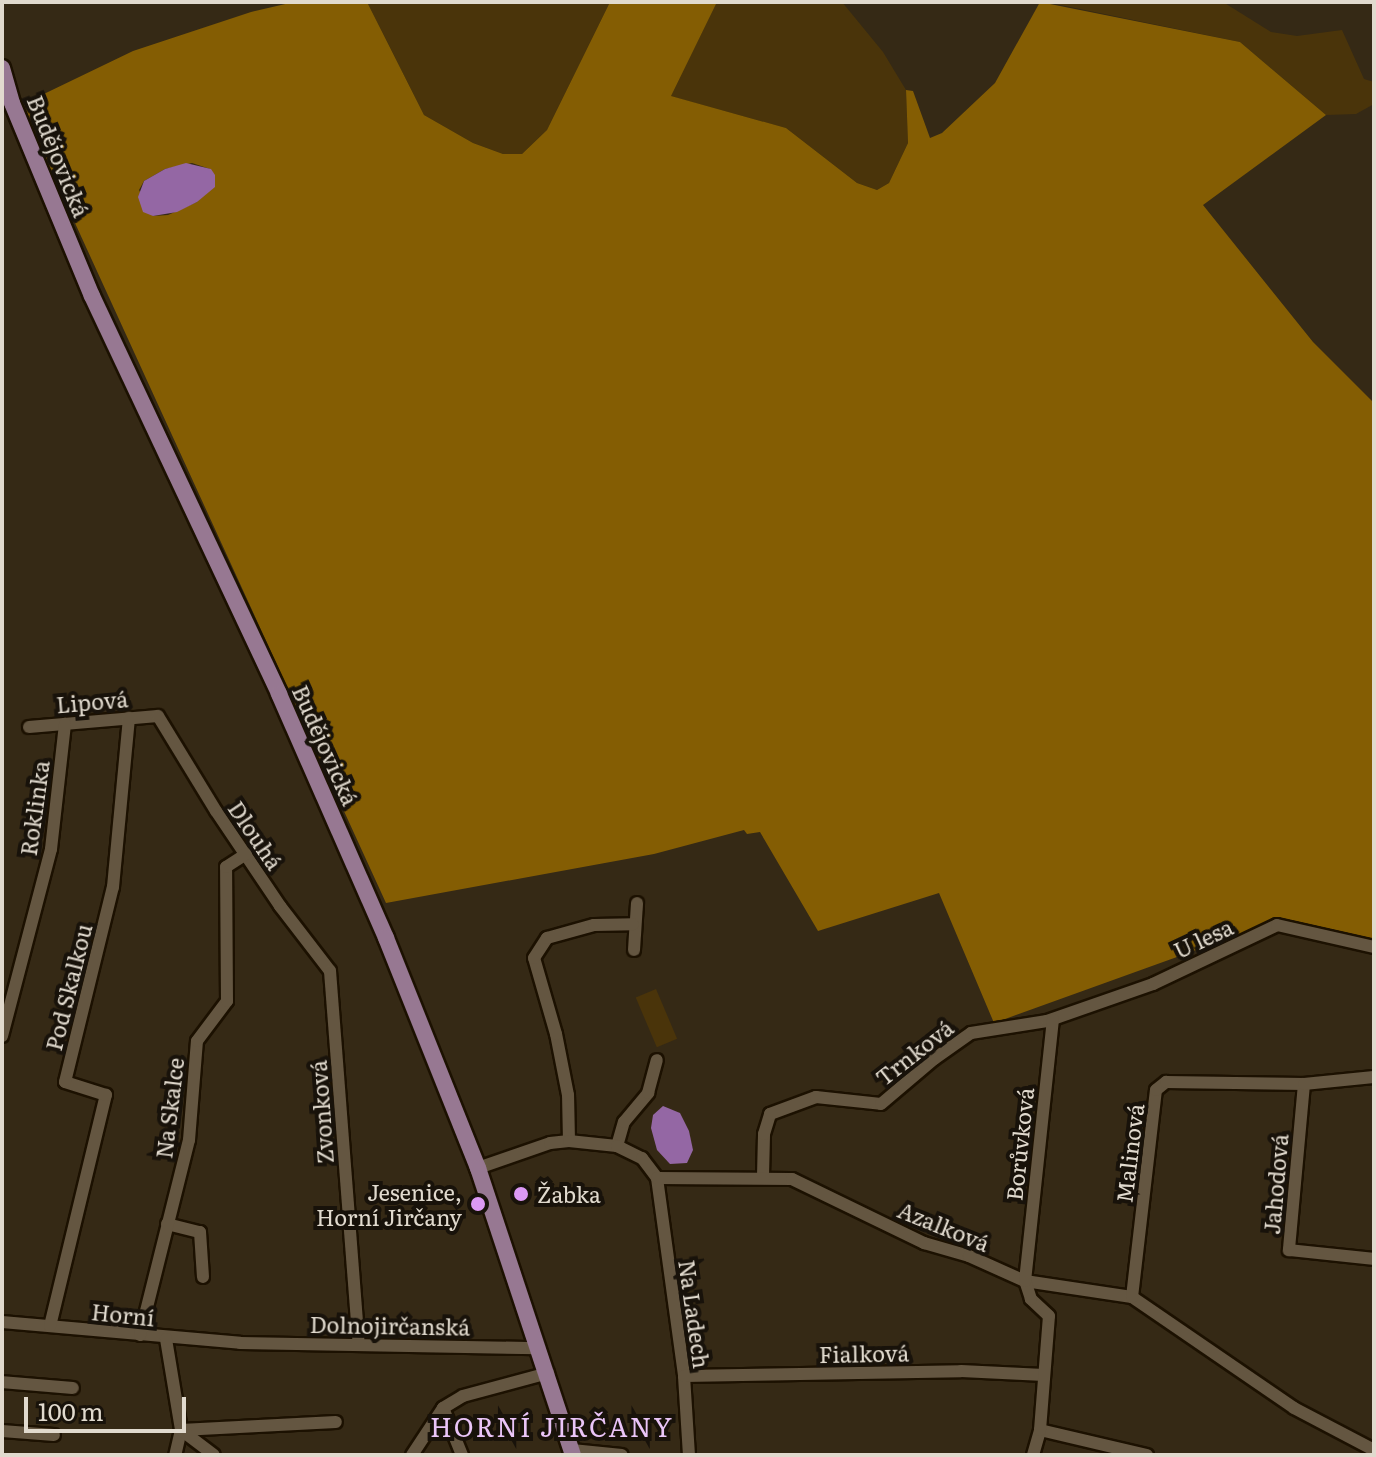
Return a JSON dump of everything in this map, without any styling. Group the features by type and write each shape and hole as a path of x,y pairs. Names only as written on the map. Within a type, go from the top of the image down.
{"main road":[{"name":"Budějovická","path":"2,68 12,103 92,296 279,694 386,938 478,1168 573,1453"}],"street":[{"name":"Lipová","path":"29,727 158,716"},
{"name":"Dlouhá","path":"158,716 184,764 330,971"},
{"name":"Pod Skalkou","path":"50,1326 106,1095 65,1082 113,887 129,718"},
{"name":"Roklinka","path":"2,1036 51,849 65,724"},
{"name":"Na Skalce","path":"140,1335 189,1140 197,1041 227,1001 226,867 246,854"},
{"path":"634,950 633,924 637,903"},
{"path":"569,1141 568,1095 556,1034 534,958 547,938 594,925 633,924"},
{"name":"U lesa","path":"1053,1019 1153,984 1277,925 1374,947"},
{"name":"Zvonková","path":"330,971 359,1345"},
{"name":"Trnková","path":"763,1176 764,1134 770,1114 816,1097 881,1104 934,1059 971,1033 1053,1019"},
{"name":"Borůvková","path":"1025,1281 1053,1019"},
{"path":"617,1146 624,1122 648,1093 657,1060"},
{"name":"Malinová","path":"1132,1297 1156,1090 1166,1082 1304,1084 1374,1077"},
{"name":"Jahodová","path":"1304,1084 1289,1250 1374,1259"},
{"path":"478,1168 550,1143 569,1141 617,1146 642,1158 657,1178"},
{"name":"Azalková","path":"657,1178 763,1176 792,1179 924,1243 969,1256 1025,1281 1132,1297 1294,1408 1374,1450"},
{"name":"Na Ladech","path":"657,1178 684,1376 689,1455"},
{"path":"167,1224 200,1232 203,1277"},
{"path":"1025,1281 1031,1299 1049,1316 1040,1430 1033,1455"},
{"name":"Horní","path":"2,1322 166,1339 240,1343"},
{"path":"166,1339 181,1430 175,1455"},
{"name":"Dolnojirčanská","path":"240,1343 539,1348"},
{"name":"Fialková","path":"684,1376 961,1371 1044,1375"},
{"path":"412,1455 443,1408 463,1396 548,1373"},
{"path":"2,1382 73,1388"},
{"path":"443,1408 462,1455"},
{"path":"181,1430 336,1422"},
{"path":"181,1430 214,1455"},
{"path":"1040,1430 1147,1455"},
{"path":"2,1431 54,1435"},
{"path":"573,1453 622,1455"}],"shaded area":[{"path":"294,2 367,2 424,115 473,143 503,154 522,154 547,130 610,2 717,2 671,96 786,128 857,183 877,190 889,183 908,143 906,90 913,91 930,138 942,133 995,83 1040,2 1240,42 1326,115 1203,205 1313,342 1374,403 1374,943 1277,921 994,1023 939,893 818,931 760,832 747,834 744,830 654,854 386,903 21,105 133,51 251,12","holes":["192,163 210,169 197,202 168,215 153,216 139,190 144,181 165,169"]},
{"path":"367,2 610,2 547,130 522,154 503,154 473,143 424,115"},
{"path":"717,2 842,2 883,52 906,90 908,143 889,183 877,190 857,183 786,128 670,96"},
{"path":"1046,2 1223,2 1271,32 1297,36 1342,30 1364,79 1374,82 1374,104 1356,114 1326,115 1240,42"},
{"path":"186,163 211,169 215,175 215,187 197,202 177,212 153,216 143,212 138,197 144,181 165,169"},
{"path":"656,989 677,1039 657,1047 636,998"},
{"path":"663,1106 680,1113 689,1131 693,1150 687,1163 670,1164 657,1150 651,1128 653,1115"}],"place":[{"name":"Žabka","path":"521,1194"},
{"name":"Jesenice, Horní Jirčany","path":"478,1204"}],"district":[{"name":"HORNÍ JIRČANY","path":"552,1426"}]}
